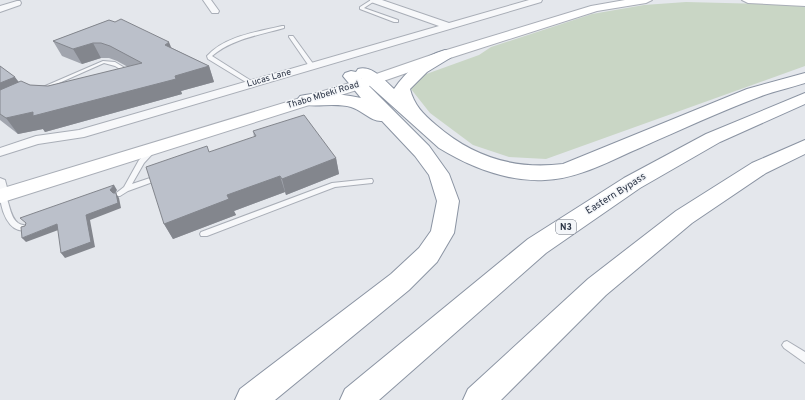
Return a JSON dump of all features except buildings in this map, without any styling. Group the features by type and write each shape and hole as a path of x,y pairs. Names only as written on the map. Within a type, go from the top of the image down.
{"highway":[{"path":"252,400 400,282 428,255 442,233 448,201 439,174 422,151 411,126 402,89 408,79 416,71 446,55"},
{"path":"362,78 411,126"},
{"path":"306,100 337,100 355,102 411,126 477,161 506,170 536,174 566,171 752,93 805,78"},
{"name":"Eastern Bypass","path":"356,400 536,246 632,183 712,138 805,98"},
{"path":"479,400 597,287 684,217 759,168 805,146"}],"main road":[{"name":"Thabo Mbeki Road","path":"1,189 155,148 306,100 362,78 548,14 599,0"},
{"name":"Thabo Mbeki Road","path":"1,189 174,132 446,55 596,8 646,0"},
{"path":"748,0 805,2"}],"street":[{"path":"208,0 215,11"},
{"path":"374,0 448,26"},
{"name":"Lucas Lane","path":"0,152 36,140 80,134 538,0"},
{"path":"0,9 17,3"}],"lane":[{"path":"374,0 361,8 396,21"},
{"path":"251,83 209,56 213,52 240,39 282,28"},
{"path":"291,37 312,65"},
{"path":"34,92 103,62 109,61 114,63 132,74"},
{"path":"126,189 141,162 155,148"},
{"path":"118,194 126,189 163,176"},
{"path":"204,234 334,185 370,181"},
{"path":"1,189 12,222 18,228 25,228"},
{"path":"787,345 805,358"}],"green space":[{"path":"686,2 805,5 805,66 546,159 509,157 473,145 430,113 411,89 418,77 479,55 491,47 592,14 644,5"}]}
